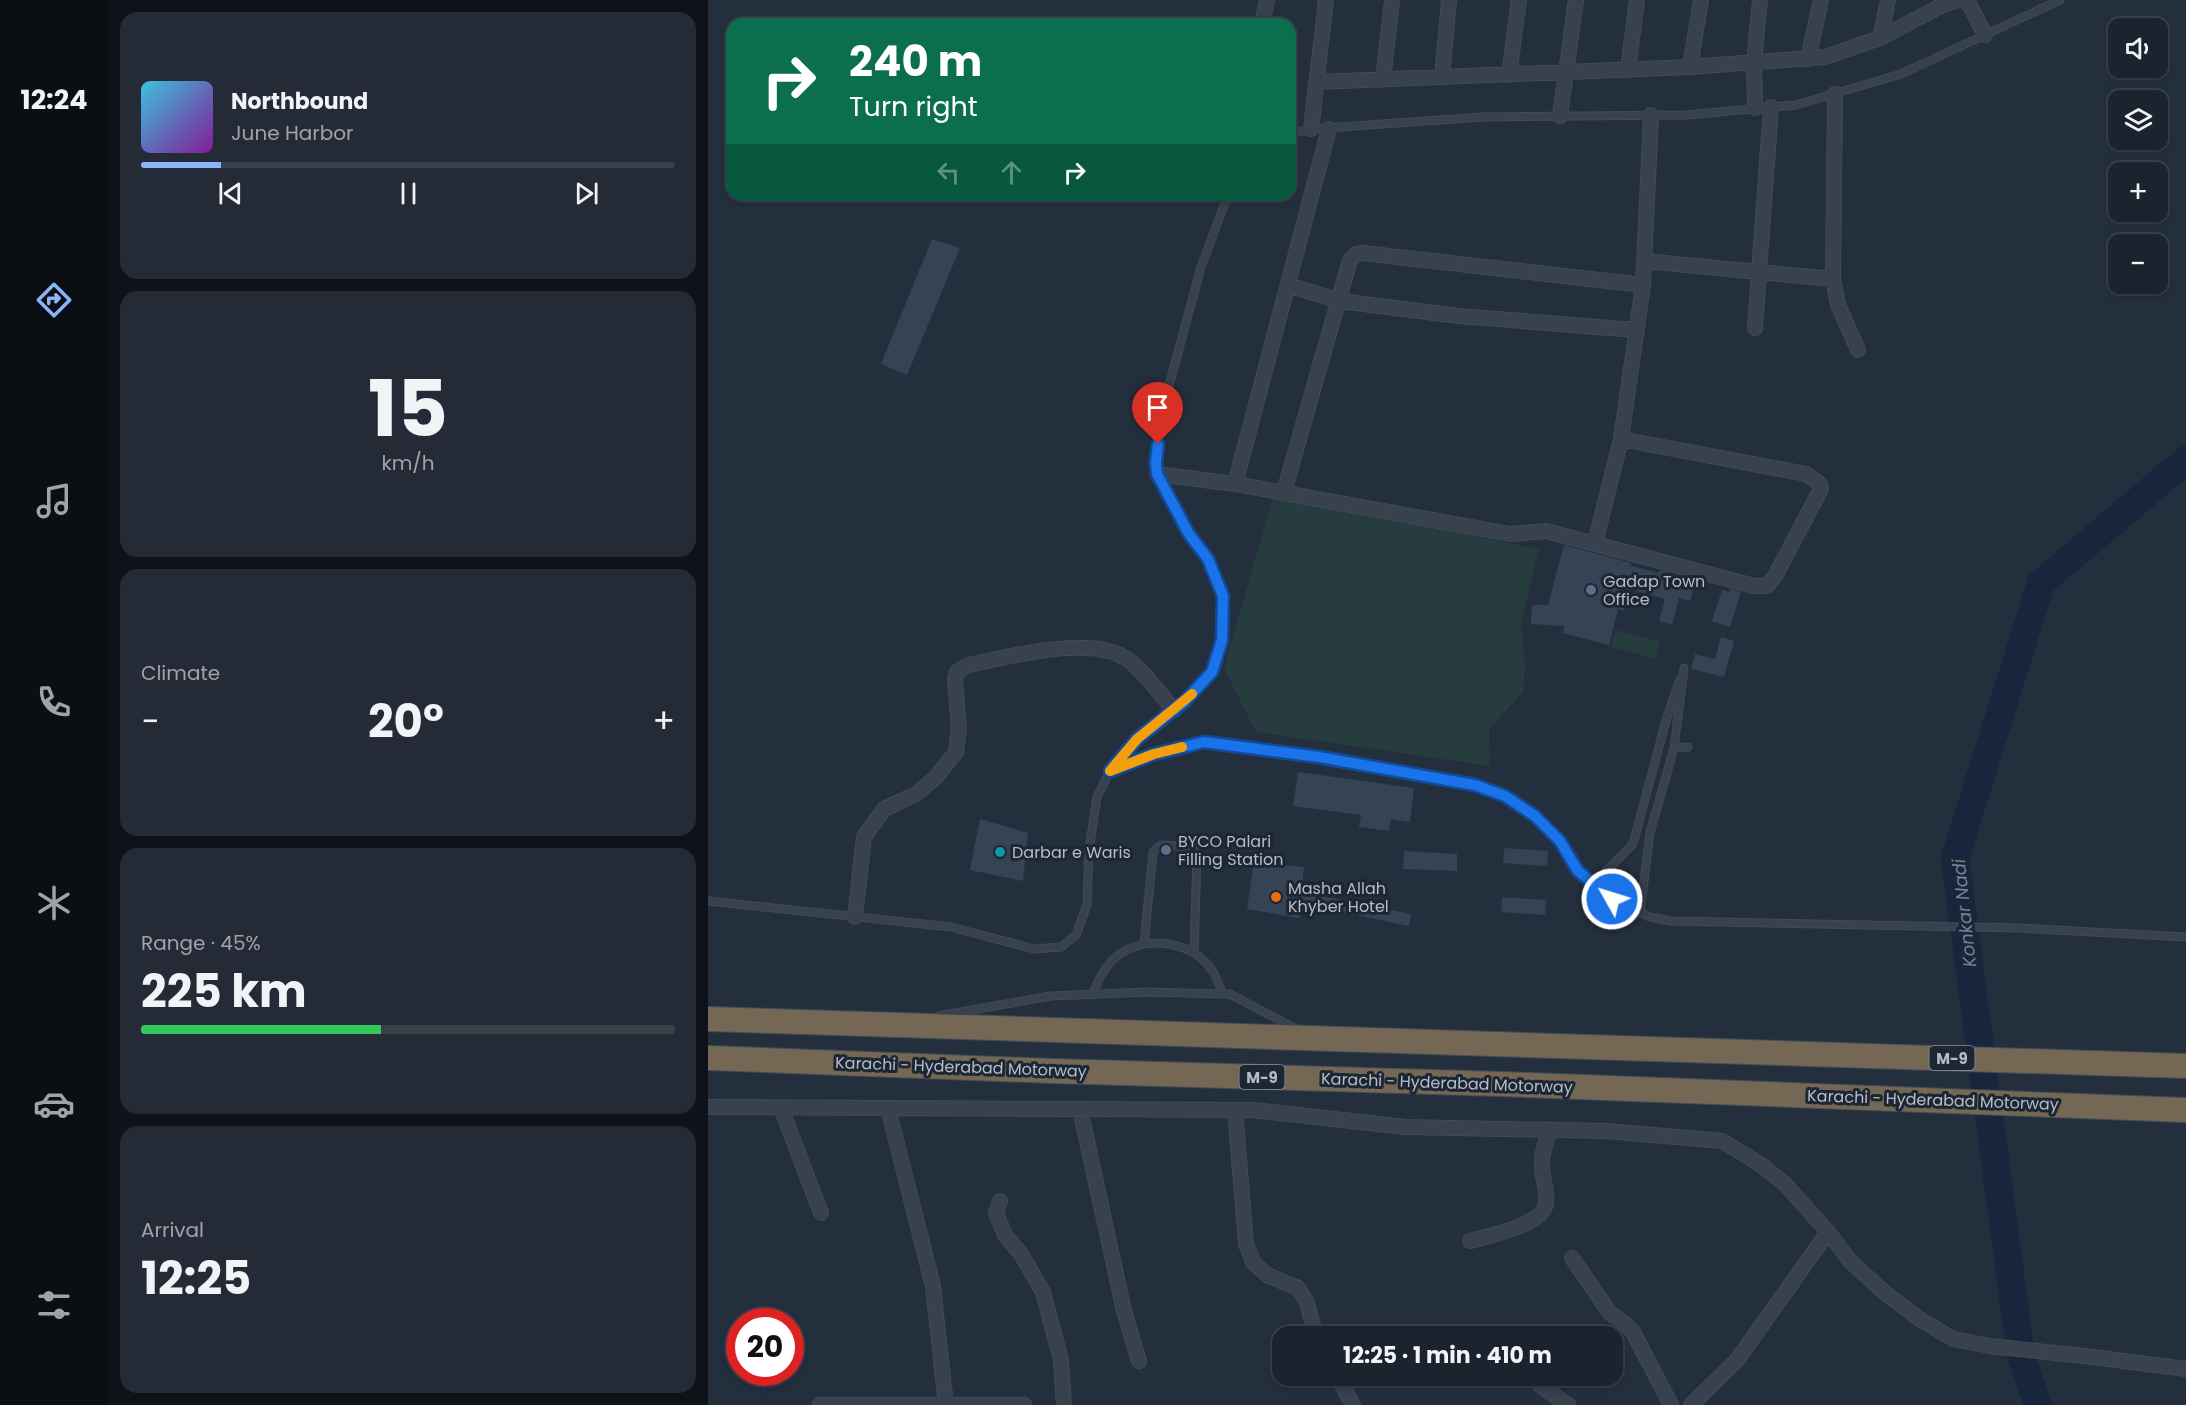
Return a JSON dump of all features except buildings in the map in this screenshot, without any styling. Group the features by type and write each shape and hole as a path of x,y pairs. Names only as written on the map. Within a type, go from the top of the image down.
{"highway":[{"name":"M-9","path":"708,1019 2186,1066"},
{"name":"Karachi - Hyderabad Motorway","path":"708,1058 2186,1110"}],"street":[{"path":"1263,18 1267,0"},
{"path":"1311,129 1326,0"},
{"path":"1383,80 1392,0"},
{"path":"1442,78 1449,0"},
{"path":"1509,75 1519,0"},
{"path":"1560,116 1576,0"},
{"path":"1628,70 1637,0"},
{"path":"1690,67 1701,0"},
{"path":"1755,108 1754,62 1760,0"},
{"path":"1808,59 1821,0"},
{"path":"1881,38 1888,0"},
{"path":"1316,82 1690,67 1825,57 1881,38 1945,4 1958,0"},
{"path":"1964,0 1969,4 1985,35"},
{"path":"1835,94 1833,279 1838,305 1858,350"},
{"path":"1755,328 1757,272 1771,107"},
{"path":"1595,543 1621,439 1643,285 1651,115"},
{"path":"1235,484 1329,129"},
{"path":"1284,492 1350,260 1356,254 1643,285"},
{"path":"1644,261 1833,279"},
{"path":"1288,285 1340,301 1458,316 1636,330"},
{"path":"1157,474 1284,492 1510,534 1546,531 1754,586 1767,586 1775,576 1821,489 1820,484 1806,474 1621,439"},
{"path":"855,917 864,837 884,809 916,795 936,777 956,752 959,729 955,679 957,672 963,668 968,665 1054,648 1093,648 1125,658 1141,672 1174,710"},
{"path":"708,1107 1253,1110 1405,1127 1607,1131 1722,1141 1760,1164 1785,1184 1828,1232 1850,1261 1884,1292 1918,1318 1953,1339 1990,1346 2093,1356 2186,1369"},
{"path":"781,1108 821,1213"},
{"path":"888,1108 933,1286 946,1405"},
{"path":"1080,1109 1124,1311 1139,1361"},
{"path":"1235,1110 1246,1244 1253,1262 1267,1275 1298,1288 1306,1303 1313,1326"},
{"path":"1470,1241 1530,1222 1542,1214 1546,1204 1542,1156 1550,1130"},
{"path":"1000,1201 996,1213 1005,1235 1022,1254 1043,1292 1061,1360 1064,1405"},
{"path":"1691,1405 1737,1360 1828,1232"},
{"path":"1572,1258 1610,1313 1633,1332 1671,1405"},
{"path":"1343,1386 1353,1405"},
{"path":"1541,1386 1568,1405"},
{"path":"820,1405 1024,1405"}],"lane":[{"path":"1296,132 1483,117 1686,115 1796,105 1901,74 2060,0"},
{"path":"708,901 951,927 1034,949 1061,947 1077,935 1087,905 1089,850 1097,797 1110,771 1137,739 1174,710 1212,672 1222,640 1223,596 1208,559 1189,534 1157,474 1156,462 1163,408 1201,267 1226,201"},
{"path":"1593,884 1633,844 1667,717 1684,668 1674,748 1650,833 1640,913"},
{"path":"1110,771 1154,754 1204,742 1319,757 1475,785 1505,796 1535,816 1560,841 1578,871 1612,899 1650,917 1671,921 2020,928 2186,937"},
{"path":"1674,748 1688,747"},
{"path":"1144,944 1153,852 1161,845 1192,847 1197,856 1194,953"},
{"path":"1092,994 1102,971 1120,953 1144,944 1170,944 1194,953 1212,971 1223,994"},
{"path":"935,1016 1051,996 1146,992 1230,994 1313,1038"},
{"path":"889,1025 924,1018"}],"green space":[{"path":"1273,498 1539,549 1521,623 1525,664 1523,692 1489,729 1490,766 1256,732 1224,668"},
{"path":"1615,630 1660,642 1656,659 1611,647"}],"waterway":[{"name":"Konkar Nadi","path":"2038,1405 2021,1357 1955,858 2041,583 2186,460"}],"slow traffic":[{"path":"1182,747 1154,754 1110,771 1137,739 1192,694"}],"place":[{"name":"Gadap Town Office","path":"1591,590"},
{"name":"BYCO Palari Filling Station","path":"1166,850"},
{"name":"Darbar e Waris","path":"1000,852"},
{"name":"Masha Allah Khyber Hotel","path":"1276,897"}],"route":[{"path":"1158,444 1157,474 1189,534 1208,559 1223,596 1222,640 1212,672 1184,702 1137,739 1110,771 1154,754 1204,742 1319,757 1475,785 1505,796 1535,816 1560,841 1578,871 1612,899"}]}
